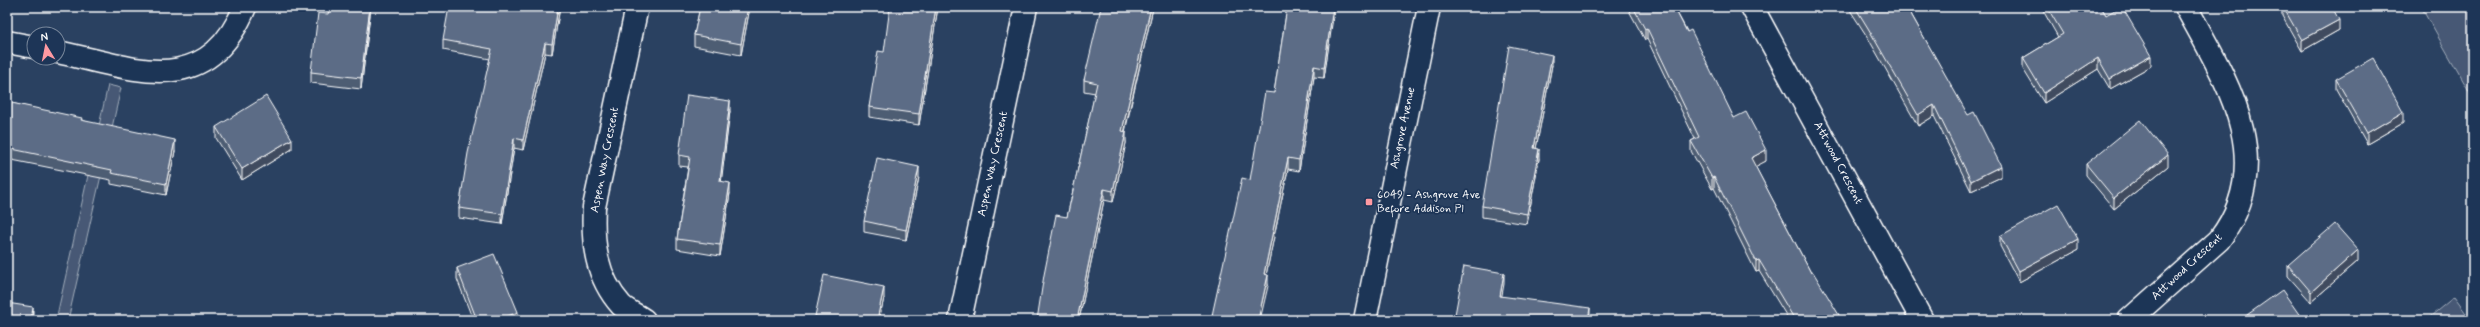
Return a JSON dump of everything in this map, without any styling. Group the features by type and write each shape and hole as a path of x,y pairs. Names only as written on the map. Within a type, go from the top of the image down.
{"street":[{"path":"66,54 144,70 187,69 208,60 216,53 230,35 245,7"},
{"name":"Aspen Way Crescent","path":"637,7 594,207 594,240 600,271 607,284 622,305 644,320"},
{"name":"Aspen Way Crescent","path":"960,320 1026,7"},
{"name":"Ashgrove Avenue","path":"1365,320 1428,7"},
{"name":"Attwood Crescent","path":"1752,7 1922,320"},
{"name":"Attwood Crescent","path":"2129,320 2219,240 2230,225 2243,197 2246,158 2238,112 2224,78 2186,7"},
{"path":"7,42 26,46"}],"shaded area":[{"path":"2421,7 2473,7 2473,98"},
{"path":"108,85 121,88 68,320 56,320"},
{"path":"2454,297 2471,320 2426,320"}],"building":[{"path":"330,7 370,7 361,78 311,72 318,13 328,14"},
{"path":"449,7 498,7 511,10 511,7 558,7 552,44 545,43 523,140 514,138 502,214 459,208 468,153 492,49 443,40"},
{"path":"700,7 748,7 741,44 694,35"},
{"path":"890,7 936,7 919,114 869,107 878,51 884,52"},
{"path":"1101,7 1151,7 1122,131 1126,132 1113,191 1104,189 1077,320 1037,320 1056,215 1067,217 1097,83 1084,80"},
{"path":"1287,7 1333,7 1324,68 1314,66 1299,160 1288,158 1264,274 1268,275 1258,320 1211,320 1242,178 1250,180 1265,92 1274,93"},
{"path":"1633,7 1674,7 1687,32 1691,30 1734,118 1746,112 1766,150 1751,158 1811,273 1813,272 1842,320 1795,320 1759,260 1756,261 1714,177 1712,178 1691,141 1699,137 1647,28 1645,29"},
{"path":"1855,7 1907,7 1968,115 1974,112 2001,166 1971,181 1934,105 1918,115"},
{"path":"2047,7 2101,7 2106,15 2122,7 2151,56 2110,79 2098,58 2044,93 2023,58 2063,34"},
{"path":"2283,7 2332,7 2339,20 2302,40"},
{"path":"1509,46 1552,55 1534,148 1539,149 1527,214 1482,206"},
{"path":"2373,58 2403,112 2367,133 2336,79"},
{"path":"687,95 730,101 720,181 730,183 720,245 677,239 690,157 679,155"},
{"path":"266,96 292,139 242,169 216,127"},
{"path":"7,102 82,118 81,120 175,140 166,184 111,173 112,170 7,148"},
{"path":"2140,120 2168,155 2114,198 2086,164"},
{"path":"877,158 919,167 906,230 864,221"},
{"path":"2058,204 2078,239 2019,271 2000,236"},
{"path":"2335,224 2358,250 2311,292 2288,265"},
{"path":"494,254 518,312 498,320 477,320 457,268"},
{"path":"1464,266 1504,273 1500,296 1590,308 1588,320 1454,320"},
{"path":"824,275 884,287 877,320 834,320 815,316"},
{"path":"2282,290 2303,320 2240,320"},
{"path":"7,303 33,307 31,320 7,320"}],"place":[{"name":"6049 - Ashgrove Ave Before Addison Pl","path":"1369,202"}]}
